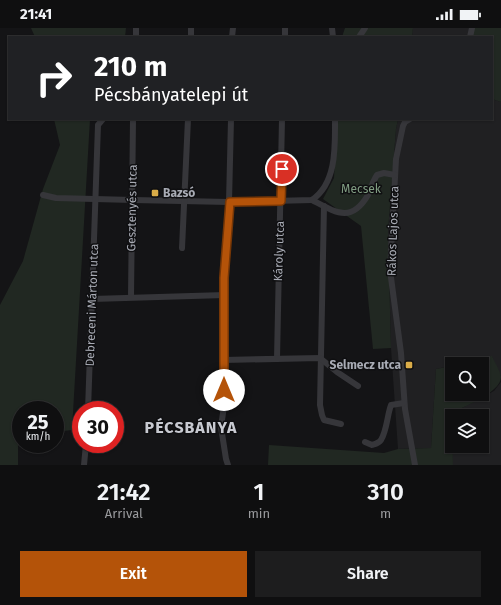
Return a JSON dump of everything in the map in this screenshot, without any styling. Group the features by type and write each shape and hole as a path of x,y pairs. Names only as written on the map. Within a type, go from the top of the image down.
{"street":[{"name":"Debreceni Márton utca","path":"88,401 98,125 102,120"},
{"name":"Gesztenyés utca","path":"131,297 133,120"},
{"path":"182,248 188,120"},
{"path":"228,465 221,428 224,406 224,295 230,202 230,120"},
{"name":"Károly utca","path":"277,359 282,120"},
{"path":"43,194 56,198 133,200 230,202 312,200 319,196 325,187 332,167 335,144 335,120"},
{"name":"Rákos Lajos utca","path":"408,120 405,122 400,134 396,159 390,270 401,353 404,403 415,465"},
{"path":"312,200 339,213 345,214 359,207 377,175 384,173 395,175"},
{"path":"324,206 320,405 324,420 341,424"},
{"path":"92,299 224,295"},
{"path":"224,360 320,358 358,386"},
{"path":"364,442 372,445 380,442 384,433 391,405 404,403"},
{"path":"84,465 85,453"}],"shaded area":[{"path":"413,28 472,28 471,36 412,36"},
{"path":"493,99 501,102 501,377 492,357 445,357 445,367 436,369 431,448 398,449 391,348 388,231 398,120 493,120"},
{"path":"501,382 501,465 453,465 452,453 489,453 489,409 460,409 475,401 489,401 489,394 494,391"}],"green space":[{"path":"31,28 126,28 125,36 35,36"},
{"path":"345,28 413,28 412,36 342,36"},
{"path":"472,28 501,28 501,102 493,99 493,36 471,36"},
{"path":"54,120 90,120 74,401 72,401 72,430 64,431 64,401 12,401 12,453 18,453 18,465 0,465 0,305 23,261 43,189 60,145"},
{"name":"Mecsek","path":"337,120 398,120 388,231 391,348 373,349 361,226 323,199 334,178"},
{"path":"492,356 499,369 501,377 500,382 489,393 489,357"},
{"path":"445,367 445,401 475,401 460,409 445,409 445,453 453,453 453,465 268,465 269,445 384,453 398,449 431,448 436,369"}],"place":[{"name":"Bazsó","path":"155,193"},
{"name":"Selmecz utca","path":"409,365"}],"district":[{"name":"PÉCSBÁNYA","path":"191,427"}],"route":[{"path":"224,390 224,278 230,202 281,201 282,169"}]}
